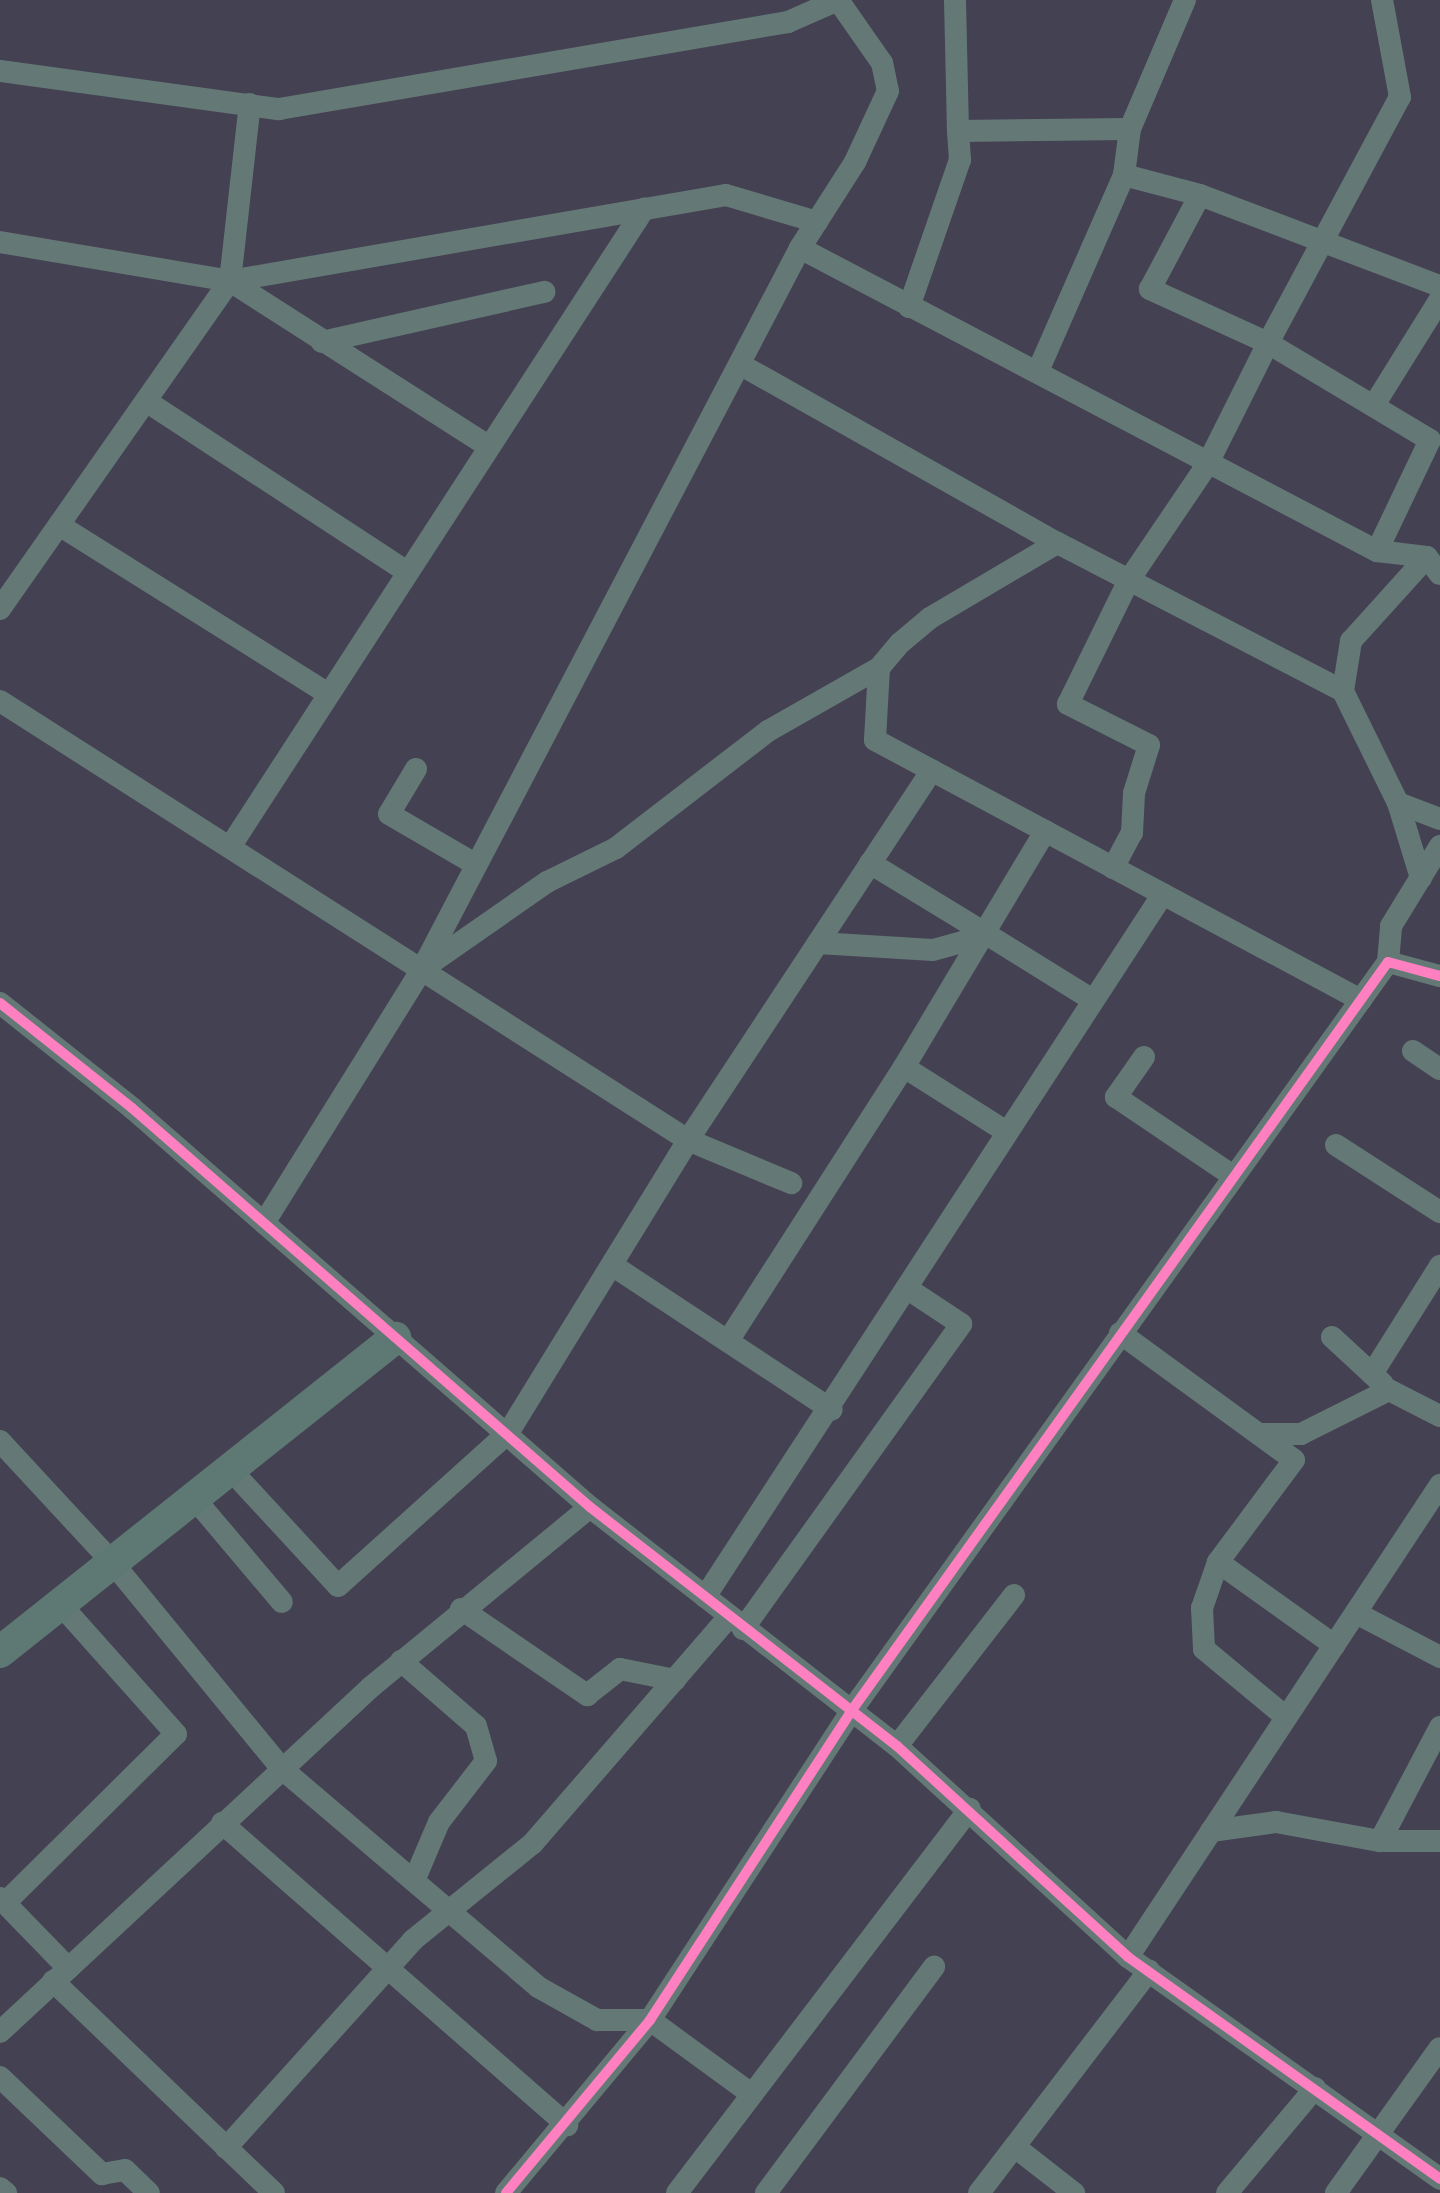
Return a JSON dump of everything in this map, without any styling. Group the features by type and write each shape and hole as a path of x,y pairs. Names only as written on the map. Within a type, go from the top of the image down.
{"street":[{"path":"0,70 279,109 355,100 788,22 838,0 882,63 888,91 856,162 800,248 743,366 422,968 264,1223"},
{"path":"909,307 960,160 956,0"},
{"path":"1038,371 1124,174 1130,129 1185,0"},
{"path":"1113,868 1132,833 1134,792 1149,745 1068,704 1129,580 1207,465 1400,97 1382,0"},
{"path":"0,609 230,281 250,104"},
{"path":"958,131 1130,129"},
{"path":"1124,174 1200,195 1323,242 1439,299 1376,402"},
{"path":"0,242 230,281 726,195 817,222"},
{"path":"1200,195 1150,289 1268,343 1376,402 1430,440 1377,550"},
{"path":"230,847 644,209"},
{"path":"800,248 1038,371 1207,465 1377,550 1434,565"},
{"path":"230,281 488,446"},
{"path":"322,342 544,292"},
{"path":"743,366 1057,543 1344,691"},
{"path":"146,400 407,572"},
{"path":"59,524 328,694"},
{"path":"422,968 547,882 616,848 768,731 879,668 930,618 1057,543"},
{"path":"1421,878 1398,802 1344,691 1351,641 1434,565"},
{"path":"879,668 875,740 1361,1000"},
{"path":"0,701 688,1140 792,1183"},
{"path":"416,769 389,814 475,864"},
{"path":"230,1469 338,1586 508,1433 688,1140 932,770"},
{"path":"1398,802 1440,819"},
{"path":"728,1342 988,935 1045,831"},
{"path":"506,2193 566,2126 650,2020 852,1710 1388,962 1391,926 1440,846"},
{"path":"870,864 1094,1000"},
{"path":"704,1597 832,1410 1163,894"},
{"path":"818,943 933,950 988,935"},
{"path":"1388,962 1440,976"},
{"path":"0,1003 264,1223 590,1507 897,1746 1128,1957 1440,2179"},
{"path":"1413,1051 1440,1069"},
{"path":"1144,1057 1116,1098 1234,1176"},
{"path":"904,1067 1008,1132"},
{"path":"1336,1145 1440,1212"},
{"path":"612,1265 832,1410"},
{"path":"1259,1434 1301,1434 1381,1382 1440,1266"},
{"path":"226,2148 388,1970 447,1910 533,1843 675,1680 736,1623 961,1324 908,1289"},
{"path":"1120,1333 1294,1460 1218,1562 1202,1608 1204,1649 1286,1718"},
{"path":"1332,1337 1381,1382 1440,1416"},
{"path":"0,1652 396,1338"},
{"path":"0,1440 112,1562 281,1768 538,1987 597,2020 650,2020 750,2093"},
{"path":"1128,1957 1440,1485"},
{"path":"194,1498 282,1602"},
{"path":"0,2032 401,1661 590,1507"},
{"path":"1218,1562 1334,1646"},
{"path":"897,1746 1014,1595"},
{"path":"60,1604 176,1734 3,1901 60,1975 274,2193"},
{"path":"461,1609 587,1694 620,1669 675,1680"},
{"path":"1356,1613 1440,1657"},
{"path":"401,1661 476,1726 486,1762 439,1822 414,1881"},
{"path":"1380,1841 1440,1728"},
{"path":"677,2193 970,1809"},
{"path":"1212,1831 1276,1822 1380,1841 1440,1841"},
{"path":"222,1823 566,2126"},
{"path":"766,2193 934,1968"},
{"path":"979,2193 1148,1971"},
{"path":"1336,2193 1440,2048"},
{"path":"0,2077 102,2174 125,2170 149,2193"},
{"path":"1227,2193 1315,2088"},
{"path":"1015,2147 1074,2193"}],"cycle path":[{"path":"506,2193 650,2020 852,1710 1388,962 1440,976"},
{"path":"0,1003 132,1108 590,1507 897,1746 1128,1957 1440,2179"}]}
